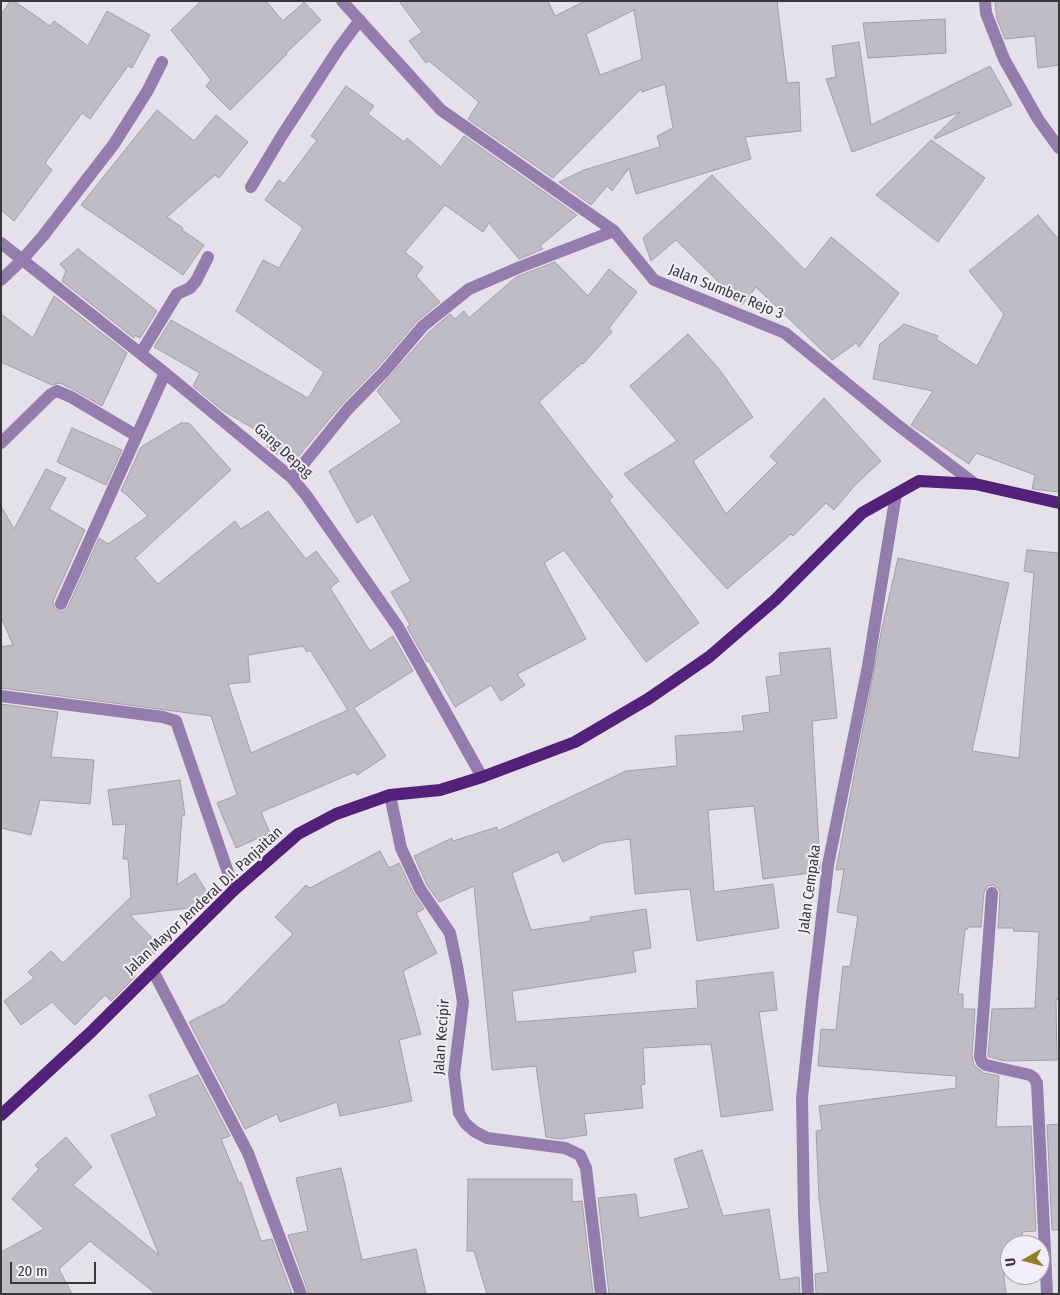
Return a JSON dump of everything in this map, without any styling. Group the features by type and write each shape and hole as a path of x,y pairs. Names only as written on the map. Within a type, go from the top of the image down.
{"main road":[{"name":"Jalan Mayor Jenderal D.I. Panjaitan","path":"1,1115 91,1032 234,890 298,834 336,814 390,795 440,790 482,777 576,742 648,699 709,657 775,600 862,513 919,481 975,484 1059,503"}],"street":[{"name":"Jalan Sumber Rejo 3","path":"342,1 441,110 614,231 654,280 784,333 894,423 975,484"},
{"path":"985,1 986,13 1004,59 1038,119 1059,148"},
{"path":"251,187 339,48 360,20"},
{"path":"1,280 22,260 114,144 148,90 162,62"},
{"path":"292,478 348,409 384,372 423,326 470,289 520,267 614,231"},
{"name":"Gang Depag","path":"1,243 166,373 292,478 306,495 398,627 482,777"},
{"path":"141,353 177,294 190,288 196,281 208,257"},
{"path":"61,604 166,373"},
{"path":"1,443 51,394 57,391 72,397 137,436"},
{"name":"Jalan Cempaka","path":"808,1294 804,1215 802,1098 812,1002 828,865 868,666 896,494"},
{"path":"1,696 163,718 176,722 234,890"},
{"name":"Jalan Kecipir","path":"390,795 400,848 420,889 450,933 463,1002 454,1074 459,1112 465,1123 487,1138 565,1148 580,1155 586,1168 601,1294"},
{"path":"992,893 980,1057 986,1065 1030,1075 1036,1083 1047,1294"},
{"path":"153,971 248,1153 301,1294"}],"building":[{"path":"10,1 14,1 50,26 54,21 88,46 107,11 150,35 132,68 128,66 90,119 82,113 45,163 52,170 14,221 1,210 1,15"},
{"path":"201,1 266,1 283,21 304,2 321,20 230,110 206,86 211,80 171,30"},
{"path":"399,1 548,1 555,16 585,1 777,1 787,83 799,82 801,131 745,137 751,159 636,194 629,168 612,191 607,186 591,205 559,182 584,170 660,147 657,136 673,128 665,84 642,92 641,89 553,178 468,119 479,102 429,61 426,63 409,41 422,32","holes":["634,10 642,59 600,75 586,34"]},
{"path":"995,1 1059,1 1059,65 1038,68 1035,36 1005,39 997,19"},
{"path":"945,19 946,53 868,58 863,23"},
{"path":"859,42 871,125 990,66 1012,105 935,139 934,137 960,112 852,152 826,79 836,77 832,46"},
{"path":"346,86 374,106 368,114 404,142 407,138 441,167 464,136 577,215 540,246 543,249 519,259 489,223 483,232 445,205 405,252 423,267 416,276 440,302 417,321 378,367 342,404 292,464 267,447 268,437 222,410 193,386 200,373 154,347 171,320 308,398 324,372 236,311 263,260 279,268 303,228 265,200 279,180 284,184 317,140 311,136"},
{"path":"157,110 194,141 216,115 248,142 219,178 215,175 167,217 204,245 183,275 81,205"},
{"path":"931,140 985,178 938,242 876,195"},
{"path":"712,175 805,270 831,237 899,293 859,347 856,343 832,360 756,287 742,305 676,240 651,261 643,238"},
{"path":"1038,215 1059,240 1059,492 1032,489 1035,475 976,453 969,464 911,425 933,391 873,379 880,344 904,324 938,336 936,339 977,366 1004,314 969,271"},
{"path":"78,249 157,311 140,338 135,335 134,338 62,281 66,271 60,264"},
{"path":"555,262 588,296 609,269 637,292 609,328 612,332 583,364 539,402 613,497 609,500 699,623 646,662 564,550 544,563 586,639 517,674 525,685 501,701 491,685 455,707 407,627 410,625 391,592 411,581 373,514 357,523 329,471 402,422 377,391 429,332 450,314 455,319 464,311 469,318 516,277"},
{"path":"54,296 127,353 102,406 60,383 52,385 1,362 1,314 33,338"},
{"path":"688,334 719,369 753,417 693,461 726,514 777,463 770,456 824,398 881,461 856,484 834,510 826,503 793,536 791,534 727,589 624,474 677,441 630,386"},
{"path":"181,423 189,423 231,470 135,558 158,584 235,521 241,529 268,511 306,559 316,551 339,581 330,588 370,651 393,636 413,671 354,708 386,756 357,775 355,772 261,812 270,833 236,848 217,803 237,795 211,716 1,688 1,647 13,645 1,617 1,506 14,529 46,469 66,478 49,509 85,530 53,601 55,609 61,612 65,611 99,538 108,544 148,516 121,491 141,447","holes":["303,646 307,652 310,650 348,710 251,753 228,684 250,682 248,655"]},
{"path":"72,428 122,450 106,485 57,462"},
{"path":"1027,550 1059,553 1059,1000 1056,999 1057,1060 1005,1061 988,1056 992,1009 1035,1008 1039,932 998,928 1000,893 999,889 993,885 988,886 984,892 981,927 968,927 968,929 965,929 958,994 963,994 963,1009 975,1009 972,1056 974,1065 984,1073 999,1076 996,1127 1031,1126 1036,1231 1022,1232 1022,1235 1000,1235 1000,1285 1005,1285 1006,1294 816,1294 815,1274 828,1272 819,1198 816,1131 822,1130 819,1106 956,1088 956,1076 818,1066 821,1029 836,1030 843,966 850,967 858,916 837,912 844,869 836,870 882,628 898,558 1009,583 972,751 1019,758 1034,573 1024,571"},
{"path":"830,648 837,718 812,721 819,872 763,879 754,806 708,810 714,892 773,884 779,928 697,941 690,889 635,894 630,839 602,843 563,862 558,852 512,873 531,930 591,921 590,917 646,909 651,948 633,951 636,972 512,991 516,1022 698,1008 696,981 773,972 777,1010 759,1012 773,1110 721,1117 711,1044 643,1048 645,1084 641,1085 643,1108 584,1114 587,1135 560,1139 546,1137 536,1066 492,1070 474,886 439,902 427,885 414,856 452,838 453,841 497,827 498,831 626,771 677,766 675,736 744,731 742,716 770,712 766,677 781,675 779,653"},
{"path":"1,704 58,712 51,757 94,760 90,804 40,800 31,835 1,828"},
{"path":"180,780 185,815 182,816 177,885 195,873 212,900 206,906 130,915 161,947 133,975 135,977 111,1001 105,995 75,1025 52,1002 21,1025 4,1001 34,978 28,972 51,951 63,963 131,897 128,859 123,859 126,824 113,825 108,790"},
{"path":"380,851 389,868 399,863 413,892 424,909 416,913 437,953 403,971 421,1034 399,1040 412,1101 340,1116 337,1102 280,1122 277,1114 245,1129 189,1022 225,1004 293,934 275,917 306,885 310,888"},
{"path":"198,1075 230,1136 221,1139 239,1183 241,1182 261,1241 272,1239 292,1294 156,1294 90,1241 59,1269 72,1294 1,1294 1,1252 44,1229 12,1199 39,1169 35,1165 66,1137 92,1167 73,1185 159,1255 111,1135 157,1116 149,1095"},
{"path":"1059,1124 1059,1230 1052,1230 1047,1125"},
{"path":"702,1150 723,1216 769,1209 780,1280 799,1277 800,1294 609,1294 598,1198 636,1194 639,1218 689,1208 674,1159"},
{"path":"341,1168 362,1260 416,1249 426,1294 309,1294 288,1235 308,1231 296,1178"},
{"path":"468,1179 572,1179 572,1202 582,1201 593,1294 487,1294 474,1251 467,1251"}]}
